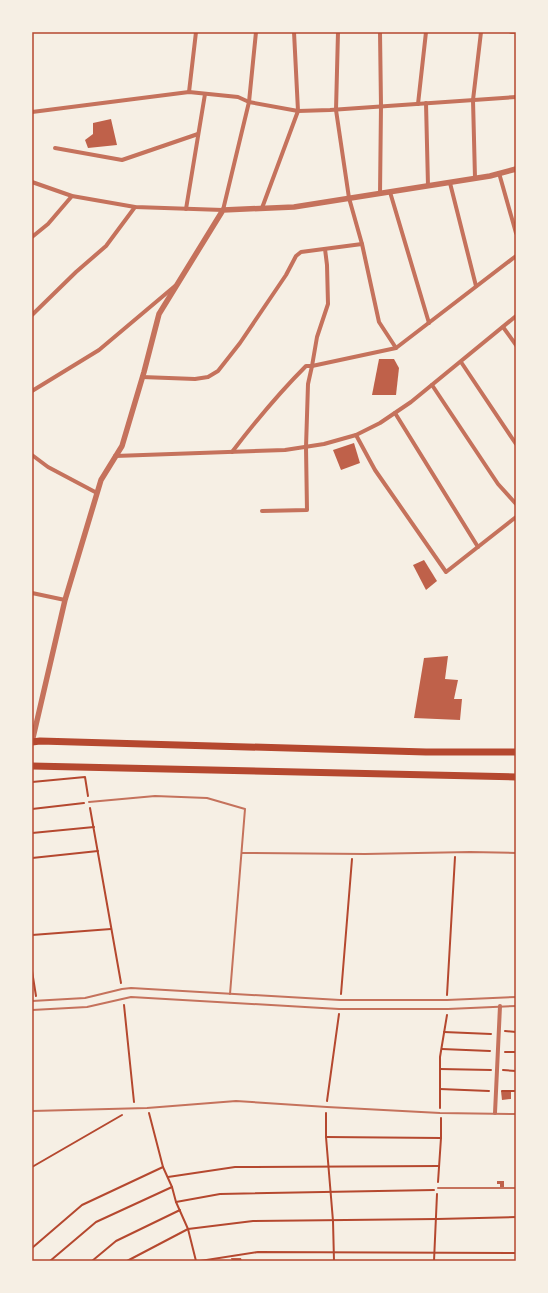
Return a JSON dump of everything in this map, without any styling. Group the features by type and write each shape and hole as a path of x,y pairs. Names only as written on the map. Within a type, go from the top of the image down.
{"main road":[{"path":"32,742 426,752 516,752"},
{"path":"32,766 516,777"}],"street":[{"path":"189,92 196,32"},
{"path":"32,742 65,600 101,480 122,446 159,314 223,210 249,102 256,32"},
{"path":"262,208 298,111 294,32"},
{"path":"338,32 336,110 349,198 362,244 379,322 396,348"},
{"path":"380,32 380,194"},
{"path":"418,104 426,32"},
{"path":"475,178 473,100 481,32"},
{"path":"511,32 516,32"},
{"path":"32,112 189,92 238,97 249,102 298,111 336,110 516,97"},
{"path":"186,209 205,94"},
{"path":"426,103 428,186"},
{"path":"55,148 122,160 198,134"},
{"path":"32,182 72,196 135,207 223,210 294,207 475,178 516,169"},
{"path":"499,173 516,232"},
{"path":"450,182 476,286"},
{"path":"390,192 429,323"},
{"path":"32,237 48,224 72,196"},
{"path":"32,315 76,272 106,246 135,207"},
{"path":"142,377 195,379 208,377 218,371 240,343 278,288 296,256 301,252 362,244"},
{"path":"262,511 307,510 306,447 308,384 317,337 328,304 325,249"},
{"path":"232,452 258,418 290,381 306,366 396,348 516,256"},
{"path":"32,391 99,350 178,283"},
{"path":"115,456 285,450 324,444 356,435 380,423 432,386 516,316"},
{"path":"503,327 516,345"},
{"path":"461,362 516,444"},
{"path":"432,386 498,484 516,504"},
{"path":"395,413 478,547"},
{"path":"356,435 375,470 446,572 516,517"},
{"path":"32,455 48,467 97,493"},
{"path":"32,593 65,600"},
{"path":"495,1113 500,1006"}],"lane":[{"path":"90,802 155,796 207,798 245,809 230,994"},
{"path":"242,853 516,853"},
{"path":"32,1001 85,998 131,988 340,1000 447,1000 516,997"},
{"path":"32,1010 87,1007 131,997 339,1009 448,1009 516,1006"},
{"path":"32,1111 147,1108 236,1101 327,1107 516,1114"},
{"path":"438,1188 516,1188"}],"path":[{"path":"32,782 85,777 122,989"},
{"path":"32,809 90,802"},
{"path":"32,833 94,827"},
{"path":"32,858 98,852"},
{"path":"447,1000 455,852"},
{"path":"340,1000 352,853"},
{"path":"32,935 111,929"},
{"path":"32,971 37,1001"},
{"path":"32,1167 134,1108 123,998"},
{"path":"334,1261 333,1221 326,1137 327,1107 339,1009"},
{"path":"438,1188 441,1138 440,1069 448,1009"},
{"path":"444,1032 516,1032"},
{"path":"442,1049 516,1052"},
{"path":"440,1069 516,1070"},
{"path":"440,1089 516,1091"},
{"path":"147,1108 163,1167 188,1229 196,1261"},
{"path":"326,1137 441,1138"},
{"path":"168,1177 235,1167 439,1166"},
{"path":"32,1248 82,1205 163,1167"},
{"path":"50,1261 96,1222 172,1187"},
{"path":"176,1202 220,1194 438,1190 434,1261"},
{"path":"92,1261 116,1241 180,1210"},
{"path":"127,1261 188,1229 253,1221 333,1221 516,1217"},
{"path":"200,1261 258,1252 516,1253"}],"building":[{"path":"111,119 117,145 88,148 85,140 93,134 93,123"},
{"path":"379,359 394,359 399,368 396,395 372,395"},
{"path":"354,443 360,463 341,470 333,450"},
{"path":"424,560 437,581 426,590 413,565"},
{"path":"448,656 445,679 458,680 454,699 462,699 460,720 414,718 424,658"},
{"path":"501,1091 511,1091 511,1099 502,1100"},
{"path":"497,1181 504,1181 504,1187 500,1187 500,1184 497,1184"},
{"path":"231,1258 241,1258 242,1261 232,1261"}]}
